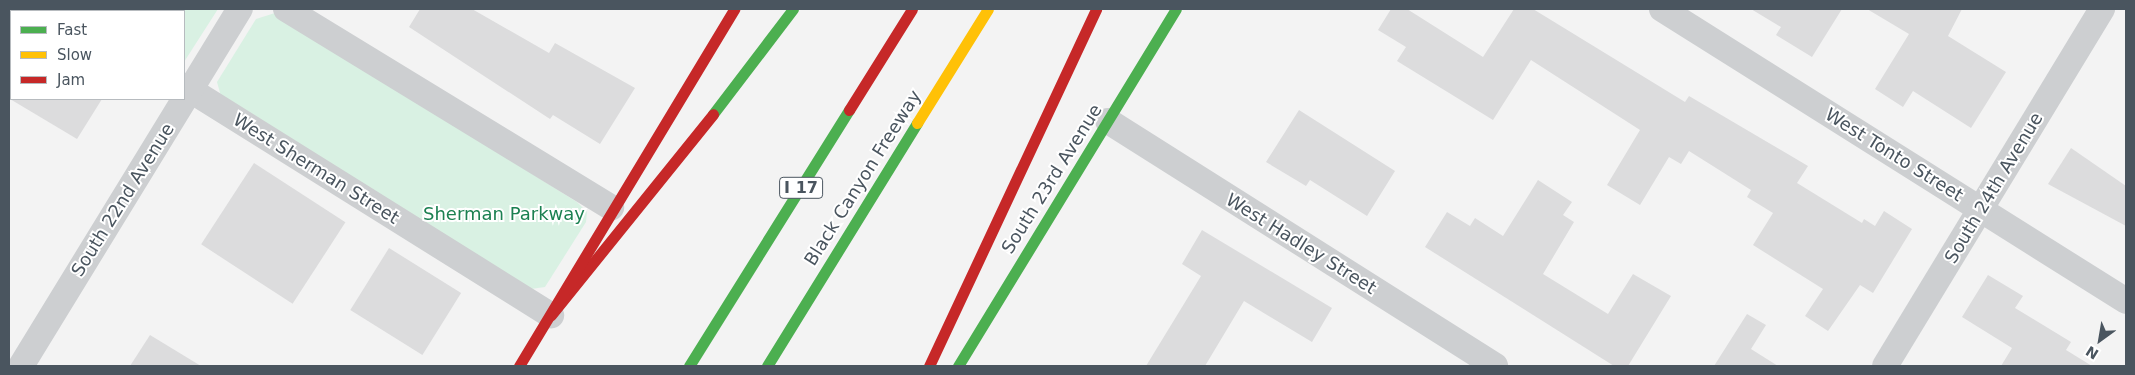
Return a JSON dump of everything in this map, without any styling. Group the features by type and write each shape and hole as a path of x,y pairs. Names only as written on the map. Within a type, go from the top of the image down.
{"main road":[{"path":"519,366 551,315 611,207 734,9"},
{"path":"551,315 673,168 793,9"},
{"name":"I 17","path":"689,366 912,9"},
{"name":"Black Canyon Freeway","path":"767,366 988,9"},
{"path":"928,366 1096,9"},
{"name":"South 23rd Avenue","path":"958,366 1176,9"}],"street":[{"name":"South 22nd Avenue","path":"187,88 240,9"},
{"path":"286,9 611,207"},
{"name":"West Tonto Street","path":"1662,9 2126,300"},
{"name":"South 24th Avenue","path":"1885,366 2102,9"},
{"name":"West Sherman Street","path":"187,88 551,315"},
{"name":"South 22nd Avenue","path":"21,366 180,100"},
{"name":"West Hadley Street","path":"1108,121 1494,366"}],"green space":[{"path":"78,9 218,9 185,60 185,10"},
{"name":"Sherman Parkway","path":"275,13 577,202 587,212 586,222 545,287 531,289 222,100 217,82 256,19"}],"building":[{"path":"420,9 472,9 549,53 555,43 635,88 600,144 553,115 550,119 409,27"},
{"path":"1391,9 1407,9 1483,57 1514,9 1533,9 1685,102 1689,96 1808,166 1797,183 1862,223 1864,219 1875,226 1884,211 1912,229 1873,293 1860,285 1828,331 1805,316 1823,289 1753,245 1773,213 1747,197 1751,190 1689,151 1681,164 1669,157 1640,205 1607,185 1640,130 1531,60 1493,120 1397,61 1406,47 1378,30"},
{"path":"1751,9 1842,9 1812,57 1776,35 1781,27"},
{"path":"1867,9 1962,9 1948,36 2006,72 1971,128 1913,91 1903,107 1875,89 1909,34"},
{"path":"12,100 101,100 77,139"},
{"path":"1299,110 1395,171 1367,216 1310,180 1306,186 1266,162"},
{"path":"2071,148 2126,186 2126,226 2048,184"},
{"path":"254,163 345,222 293,304 201,244"},
{"path":"1538,180 1572,202 1563,215 1574,222 1543,274 1608,314 1633,274 1671,296 1628,366 1614,366 1425,247 1447,212 1470,226 1475,218 1503,236"},
{"path":"1202,230 1332,308 1312,342 1244,301 1205,366 1146,366 1201,276 1182,264"},
{"path":"389,248 461,293 422,355 350,310"},
{"path":"1988,275 2023,296 2015,308 2071,342 2066,350 2092,366 2001,366 2012,348 1962,317"},
{"path":"1747,314 1766,325 1751,349 1778,366 1714,366"},
{"path":"150,335 201,366 130,366"}],"traffic: fast":[{"path":"713,114 793,9"},
{"path":"958,366 1176,9"},
{"path":"689,366 849,110"},
{"path":"767,366 917,123"}],"traffic: slow":[{"path":"917,123 988,9"}],"traffic: jam":[{"path":"519,366 734,9"},
{"path":"849,110 912,9"},
{"path":"929,366 1096,9"},
{"path":"551,315 713,114"}]}
